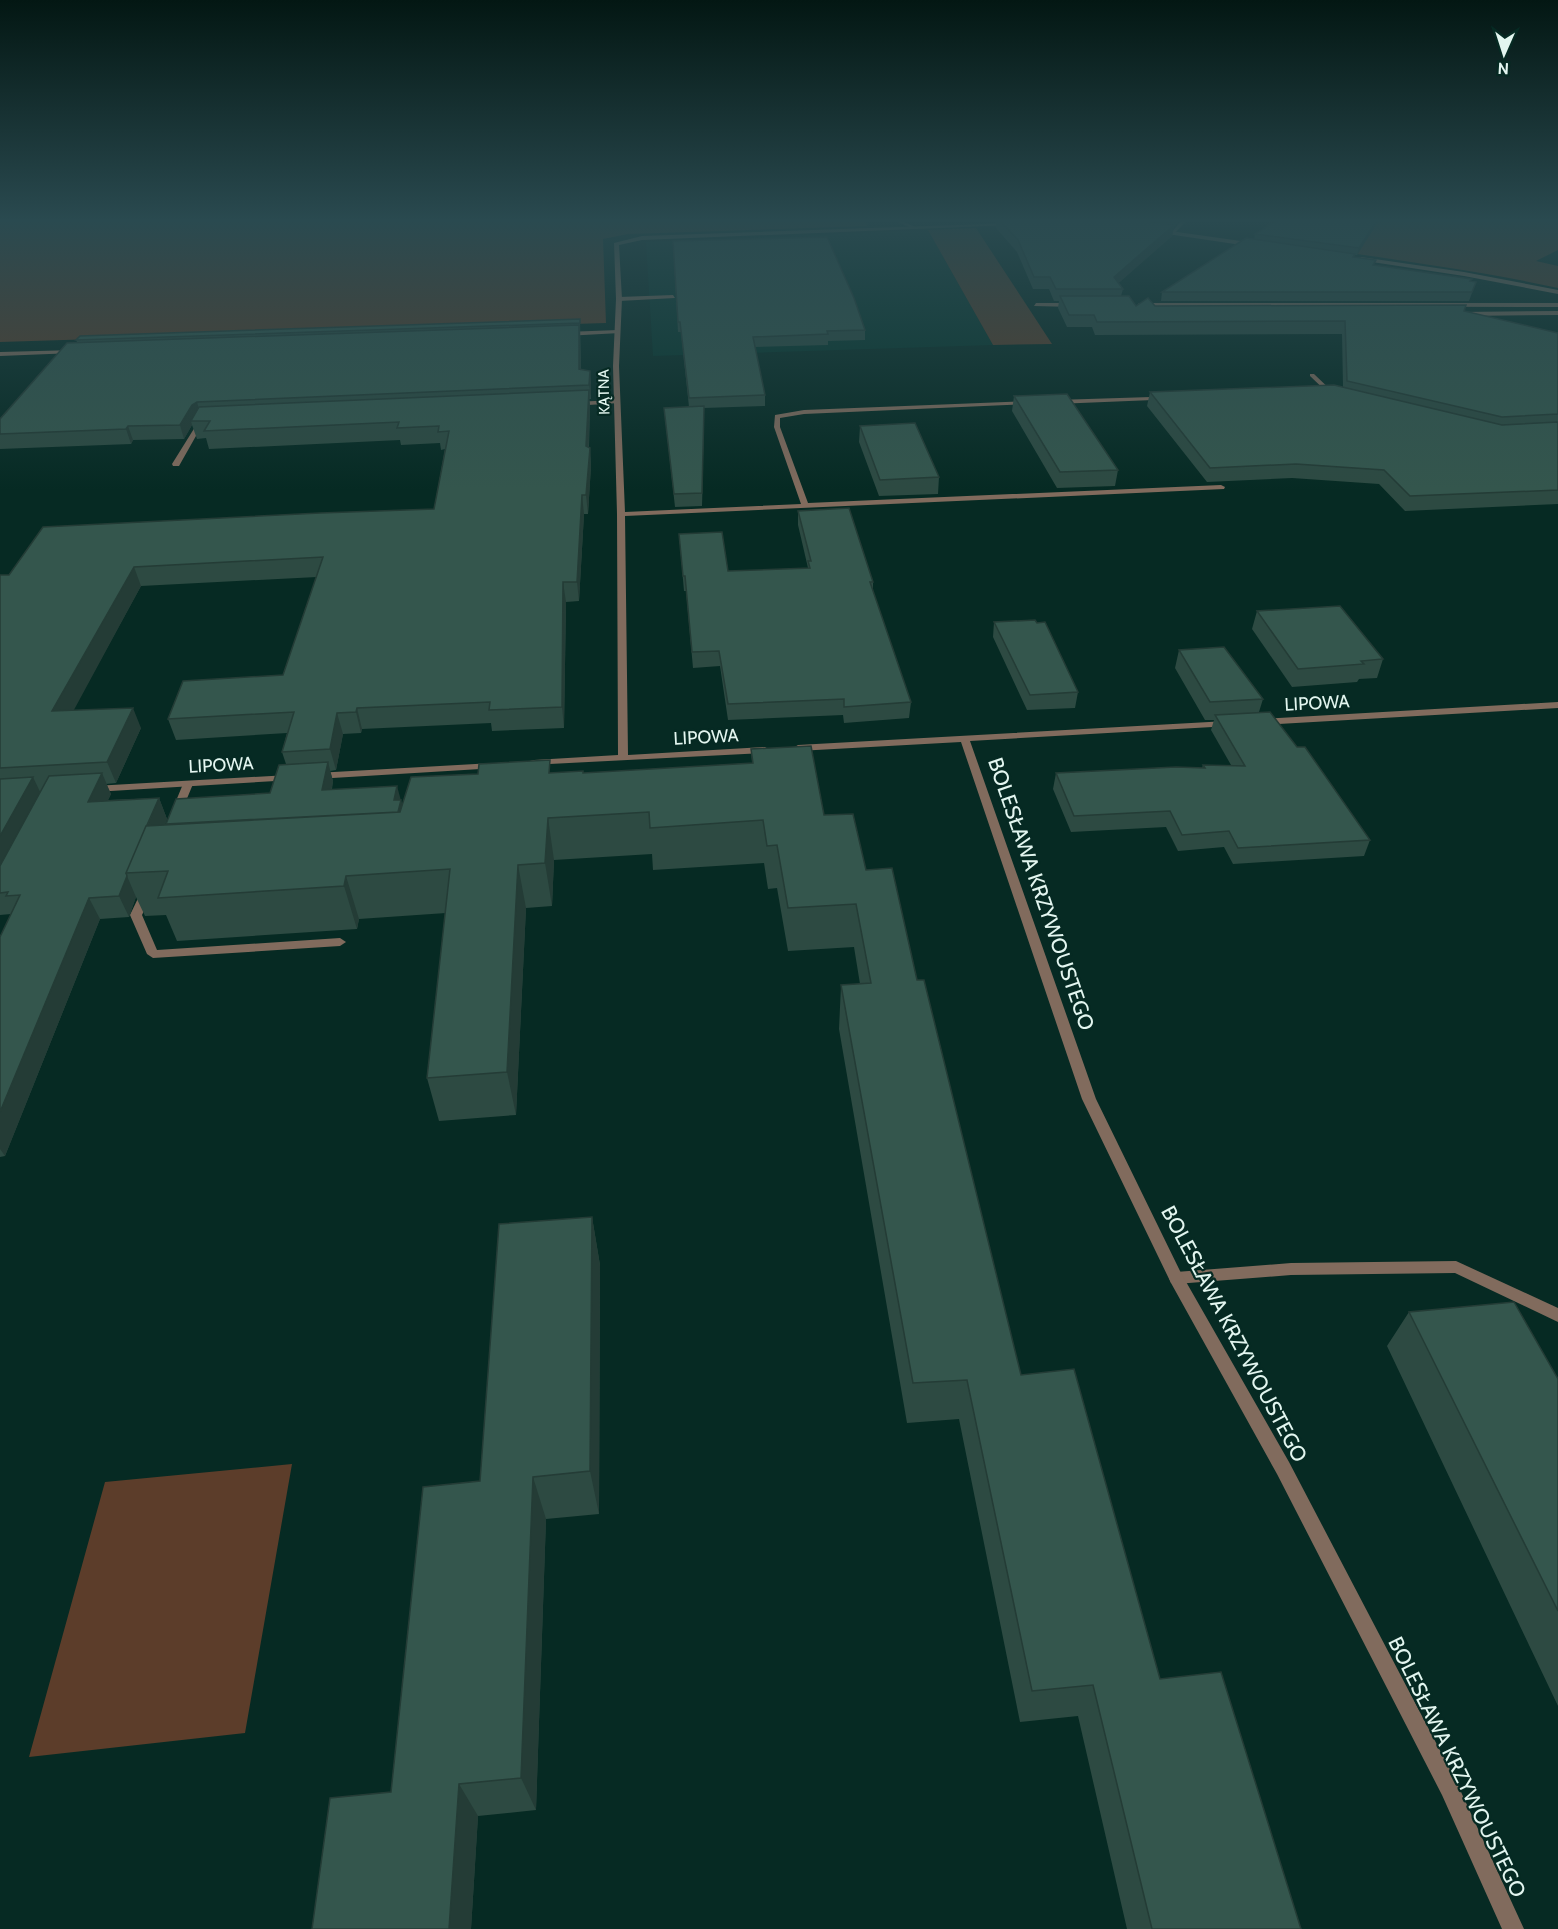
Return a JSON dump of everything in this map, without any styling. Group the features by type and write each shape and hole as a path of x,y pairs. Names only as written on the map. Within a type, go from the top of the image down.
{"street":[{"name":"KĄTNA","path":"619,310 617,402 621,514 623,758"},
{"path":"1150,310 1153,314"},
{"path":"1338,313 1395,313"},
{"path":"1452,314 1558,313"},
{"path":"557,334 618,332"},
{"path":"0,354 83,351"},
{"path":"1312,375 1331,395 1342,397"},
{"path":"805,505 777,427 777,416 804,412 1150,399"},
{"path":"569,404 617,402"},
{"path":"176,464 201,420 213,420"},
{"path":"621,514 1221,487"},
{"name":"LIPOWA","path":"1250,723 1558,705"},
{"name":"LIPOWA","path":"518,764 1238,724"},
{"name":"BOLESŁAWA KRZYWOUSTEGO","path":"965,740 1089,1099 1176,1278 1283,1468 1444,1778 1513,1929"},
{"path":"306,777 423,775 506,765"},
{"name":"LIPOWA","path":"87,790 294,777"},
{"path":"172,825 188,784"},
{"path":"150,884 136,915 153,954 340,942"},
{"path":"1176,1278 1291,1269 1456,1267 1558,1315"}],"shaded area":[{"path":"0,310 606,310 606,323 0,342"},
{"path":"650,310 973,310 993,345 653,356"},
{"path":"973,310 1030,310 1052,344 993,345"},
{"path":"292,1464 245,1733 29,1757 105,1482"}],"building":[{"path":"677,310 858,310 865,330 753,337 765,395 689,398 680,322 678,322"},
{"path":"1067,310 1464,310 1558,333 1558,414 1502,417 1347,381 1345,321 1097,322 1094,315 1069,315"},
{"path":"580,319 580,323 76,340 80,336"},
{"path":"579,325 579,369 590,371 589,385 197,402 192,405 180,425 0,434 0,419 67,343"},
{"path":"1334,385 1502,425 1558,422 1558,490 1410,496 1384,470 1296,464 1210,468 1150,392"},
{"path":"589,390 586,446 590,448 586,495 582,495 577,582 563,582 562,707 489,710 490,702 357,708 356,712 337,713 330,749 282,752 294,712 168,719 183,681 283,675 323,557 134,567 52,711 133,708 107,762 0,768 0,575 9,575 43,527 434,509 449,431 438,432 439,426 397,428 399,422 204,431 210,421 191,421 199,407"},
{"path":"1067,394 1118,470 1060,472 1014,396"},
{"path":"704,406 702,493 674,494 664,408"},
{"path":"915,423 939,477 880,480 860,426"},
{"path":"849,508 873,582 870,582 911,702 844,707 844,699 728,704 719,651 692,652 679,534 722,532 728,571 810,568 808,561 811,561 798,511"},
{"path":"1340,606 1383,659 1361,661 1364,664 1298,669 1257,611"},
{"path":"1035,620 1037,623 1045,622 1078,692 1030,695 994,622"},
{"path":"1224,647 1263,699 1210,702 1179,650"},
{"path":"1270,712 1297,747 1305,747 1370,840 1238,848 1229,831 1182,835 1170,811 1074,816 1056,773 1176,767 1205,768 1203,765 1245,766 1215,715"},
{"path":"811,746 824,815 853,814 866,870 892,868 917,980 924,980 1021,1375 1074,1369 1160,1679 1221,1672 1301,1929 1152,1929 1093,1685 1032,1691 967,1380 913,1383 841,985 871,983 856,904 788,908 777,845 767,846 763,820 650,828 649,812 548,818 545,863 518,865 507,1072 427,1078 450,869 346,876 344,886 158,898 168,871 126,873 146,826 400,812 411,777 478,774 479,764 550,760 549,773 583,771 583,773 753,763 751,749"},
{"path":"328,762 322,790 397,786 394,800 401,800 398,812 166,824 176,799 270,793 279,765"},
{"path":"102,773 88,802 159,798 126,873 127,876 119,896 89,898 0,1112 0,937 20,895 6,896 8,892 0,893 0,866 49,776"},
{"path":"33,777 0,836 0,779"},
{"path":"592,1217 590,1471 533,1477 521,1778 459,1784 449,1929 312,1929 330,1798 391,1792 423,1487 480,1481 499,1224"},
{"path":"1514,1302 1558,1379 1558,1611 1409,1312"}]}
